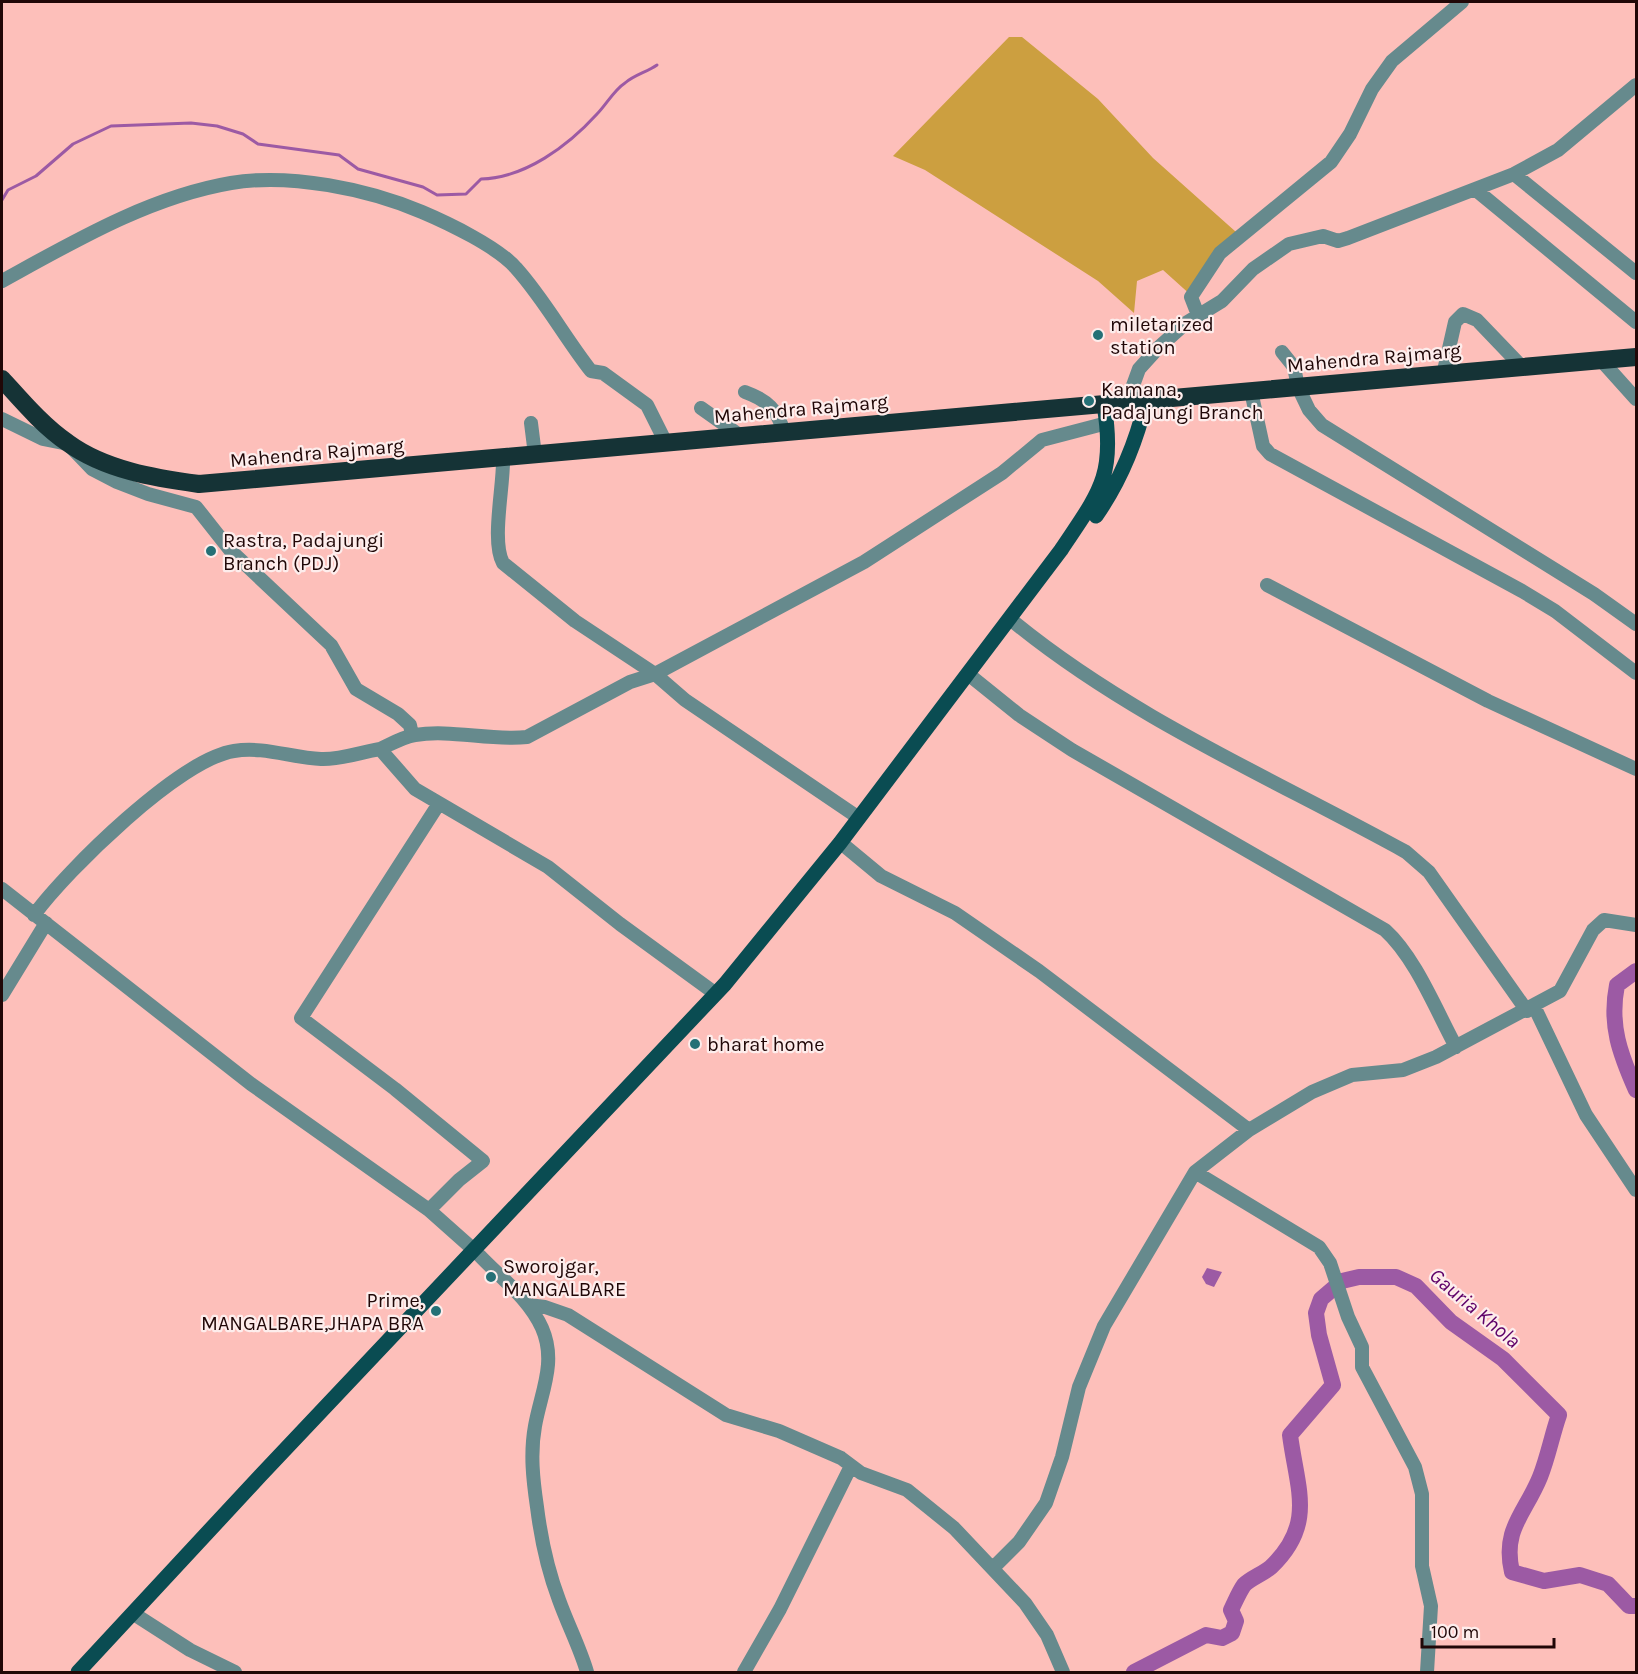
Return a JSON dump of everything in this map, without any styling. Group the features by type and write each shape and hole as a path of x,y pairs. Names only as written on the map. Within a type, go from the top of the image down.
{"highway":[{"name":"Mahendra Rajmarg","path":"2,379 29,410 68,444 103,462 152,477 199,484 742,437 1105,414 1137,401 1601,360 1634,360"}],"main road":[{"path":"78,1672 192,1552 218,1520 721,999 794,915 1107,500 1138,436 1137,401"},
{"path":"477,1253 716,994 788,910 1061,550 1098,494 1106,475 1109,452 1105,414"}],"street":[{"path":"1198,315 1191,297 1220,253 1331,162 1350,134 1372,89 1392,61 1462,2"},
{"path":"1137,401 1139,369 1174,334 1198,315 1222,301 1253,269 1289,244 1323,236 1338,241 1348,238 1514,174 1558,150 1636,85"},
{"path":"1514,174 1636,273"},
{"path":"2,281 108,225 203,190 233,183 291,182 374,194 444,222 515,266 591,371 603,373 647,405 666,443"},
{"path":"1476,190 1636,322"},
{"path":"1443,375 1455,322 1463,314 1477,320 1522,367"},
{"path":"1282,352 1294,367 1298,387 1309,410 1322,425 1594,594 1636,624"},
{"path":"1601,360 1636,399"},
{"path":"1251,391 1263,446 1270,454 1522,591 1555,611 1636,673"},
{"path":"745,392 760,397 780,415 783,434"},
{"path":"701,408 742,437"},
{"path":"34,915 72,870 117,827 171,785 206,762 232,751 273,752 323,759 380,748 412,735 527,737 622,687 655,674 864,562 1002,473 1042,440 1105,414"},
{"path":"2,419 43,439 68,444 92,469 117,482 148,494 196,507 230,550 331,645 356,689 398,714 410,725 412,735"},
{"path":"531,423 536,456"},
{"path":"503,458 499,519 500,557 503,563 575,621 655,674 685,700 859,819"},
{"path":"1267,585 1488,701 1636,769"},
{"path":"1015,623 1055,655 1139,708 1223,756 1406,852 1429,872 1530,1008 1586,1115 1636,1190"},
{"path":"973,678 1019,715 1072,750 1385,930 1402,950 1456,1047"},
{"path":"380,748 415,789 438,805 520,849 548,867 620,924 716,994"},
{"path":"429,1210 459,1180 483,1161 395,1089 301,1018 438,805"},
{"path":"846,847 881,876 955,913 1039,971 1249,1130"},
{"path":"2,889 251,1084 429,1210 477,1253 528,1305 542,1328 549,1360 547,1384 535,1426 532,1460 537,1509 546,1556 559,1600 587,1672"},
{"path":"993,1568 1019,1542 1046,1503 1062,1457 1079,1387 1104,1326 1195,1172 1249,1130 1312,1092 1352,1075 1403,1070 1456,1047 1530,1008 1560,991 1593,930 1604,920 1636,925"},
{"path":"2,995 45,923"},
{"path":"1195,1172 1319,1247 1330,1263 1362,1347 1362,1367 1410,1456 1422,1494 1422,1566 1431,1606 1427,1672"},
{"path":"528,1305 545,1307 568,1315 726,1414 779,1431 841,1458 876,1480 907,1490 954,1528 1025,1603 1047,1635 1063,1672"},
{"path":"744,1672 780,1609 851,1466"},
{"path":"134,1614 190,1650 236,1672"}],"shaded area":[{"path":"1009,37 1022,37 1098,99 1153,158 1236,232 1193,297 1163,270 1137,281 1134,313 1098,281 925,170 893,156"},
{"path":"1207,1268 1222,1272 1214,1287 1206,1284 1202,1277"}],"waterway":[{"path":"2,200 8,190 36,176 73,144 111,126 191,123 217,126 243,134 258,144 339,155 358,169 423,187 437,195 466,194 481,179 514,173 545,158 573,138 621,86 657,65"},
{"name":"Gauria Khola","path":"1636,971 1617,985 1614,1013 1621,1052 1636,1090"},
{"name":"Gauria Khola","path":"1134,1672 1206,1635 1222,1638 1232,1633 1236,1621 1231,1610 1242,1588 1271,1567 1294,1536 1299,1521 1300,1505 1290,1435 1333,1385 1319,1335 1316,1313 1321,1299 1342,1281 1359,1277 1396,1277 1416,1286 1451,1322 1503,1359 1559,1415 1540,1477 1513,1533 1510,1544 1512,1572 1544,1581 1580,1575 1608,1584 1629,1606 1636,1606"}],"place":[{"name":"miletarized station","path":"1098,335"},
{"name":"Kamana, Padajungi Branch","path":"1089,401"},
{"name":"Rastra, Padajungi Branch (PDJ)","path":"211,551"},
{"name":"bharat home","path":"695,1044"},
{"name":"Sworojgar, MANGALBARE","path":"491,1277"},
{"name":"Prime, MANGALBARE,JHAPA BRA","path":"436,1311"}]}
